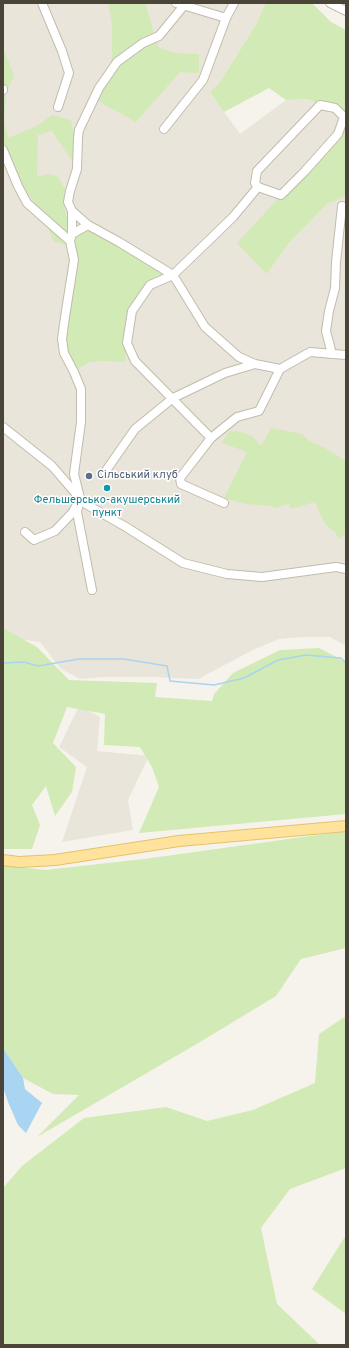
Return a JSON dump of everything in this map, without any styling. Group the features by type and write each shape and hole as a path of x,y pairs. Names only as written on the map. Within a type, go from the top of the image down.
{"main road":[{"path":"3,860 19,862 55,860 179,842 346,826"}],"street":[{"path":"42,3 62,51 69,73 58,107"},
{"path":"164,128 203,80 226,18 234,3"},
{"path":"330,3 345,9"},
{"path":"226,18 182,4 159,36 143,43 116,62 99,88 79,130 77,168 68,202 72,211 88,226 120,242 173,275 205,327 239,357 254,364 280,369"},
{"path":"320,105 335,108 344,117 338,134 281,195 258,187 255,182 257,171 320,105"},
{"path":"3,150 27,203 71,237"},
{"path":"211,438 135,361 127,343 132,311 150,285 173,275 233,217 258,187"},
{"path":"332,354 326,331 335,288 342,206"},
{"path":"72,211 71,237 74,260 64,317 62,339 64,353 74,372 81,396 82,422 74,474 80,498 77,512 92,590"},
{"path":"71,237 88,226"},
{"path":"337,251 346,252"},
{"path":"224,503 181,484 180,478 211,438 237,417 259,411 280,369 310,352 346,355"},
{"path":"105,472 135,429 173,398 225,373 254,364"},
{"path":"3,427 52,466 84,503 183,563 227,574 262,577 336,567 346,569"},
{"path":"26,532 34,540 54,531 73,512 80,498"}],"shaded area":[{"path":"3,3 266,3 255,26 220,82 210,92 240,134 286,100 308,99 320,105 335,108 344,117 267,274 289,243 327,204 346,196 346,646 330,637 279,639 253,650 198,679 106,677 80,679 61,669 40,642 3,637"},
{"path":"79,706 100,717 97,751 149,756 128,800 133,830 62,842 87,767 59,747"}],"green space":[{"path":"108,3 145,3 158,47 174,53 199,54 199,73 180,72 136,122 98,101 112,57 112,24"},
{"path":"266,3 312,3 331,22 346,30 346,196 327,204 289,243 267,274 237,243 338,134 344,117 335,108 320,105 308,99 286,100 269,88 224,112 210,92 220,82 255,26"},
{"path":"3,48 14,75 6,94 4,118 8,138 37,126 52,115 71,120 74,136 74,164 52,131 38,135 37,177 48,174 57,176 65,189 64,206 69,226 67,245 54,242 42,213 16,176 3,165"},
{"path":"88,225 173,275 150,285 132,311 125,362 99,361 87,363 74,372 62,339 74,260 70,241"},
{"path":"271,428 302,434 309,441 323,447 346,461 346,533 339,539 335,532 325,524 315,502 291,509 289,504 275,508 270,506 246,504 224,498 247,452 222,443 229,431 241,432 253,437 261,446"},
{"path":"3,628 37,647 69,680 157,683 155,697 212,701 214,694 233,673 280,650 319,648 346,662 346,814 139,833 159,787 152,767 140,747 104,745 105,714 67,707 53,743 76,767 72,792 55,816 46,786 32,805 40,825 32,849 3,849"},
{"path":"346,831 346,948 301,959 276,996 37,1137 79,1095 53,1094 23,1078 3,1048 3,865 45,870 144,859"},
{"path":"346,1016 346,1168 290,1189 261,1228 277,1304 320,1345 3,1345 3,1188 22,1166 84,1118 166,1107 207,1121 253,1110 315,1083 319,1034"},
{"path":"346,1235 346,1314 312,1289"}],"water":[{"path":"3,1048 23,1078 25,1089 42,1103 26,1133 18,1125 3,1087"}],"waterway":[{"path":"3,663 24,662 38,666 79,659 124,659 167,666 170,681 214,685 244,678 278,660 306,655 341,658 346,663"}],"place":[{"name":"Сільський клуб","path":"89,476"},
{"name":"Фельшерсько-акушерський пункт","path":"107,488"}]}
